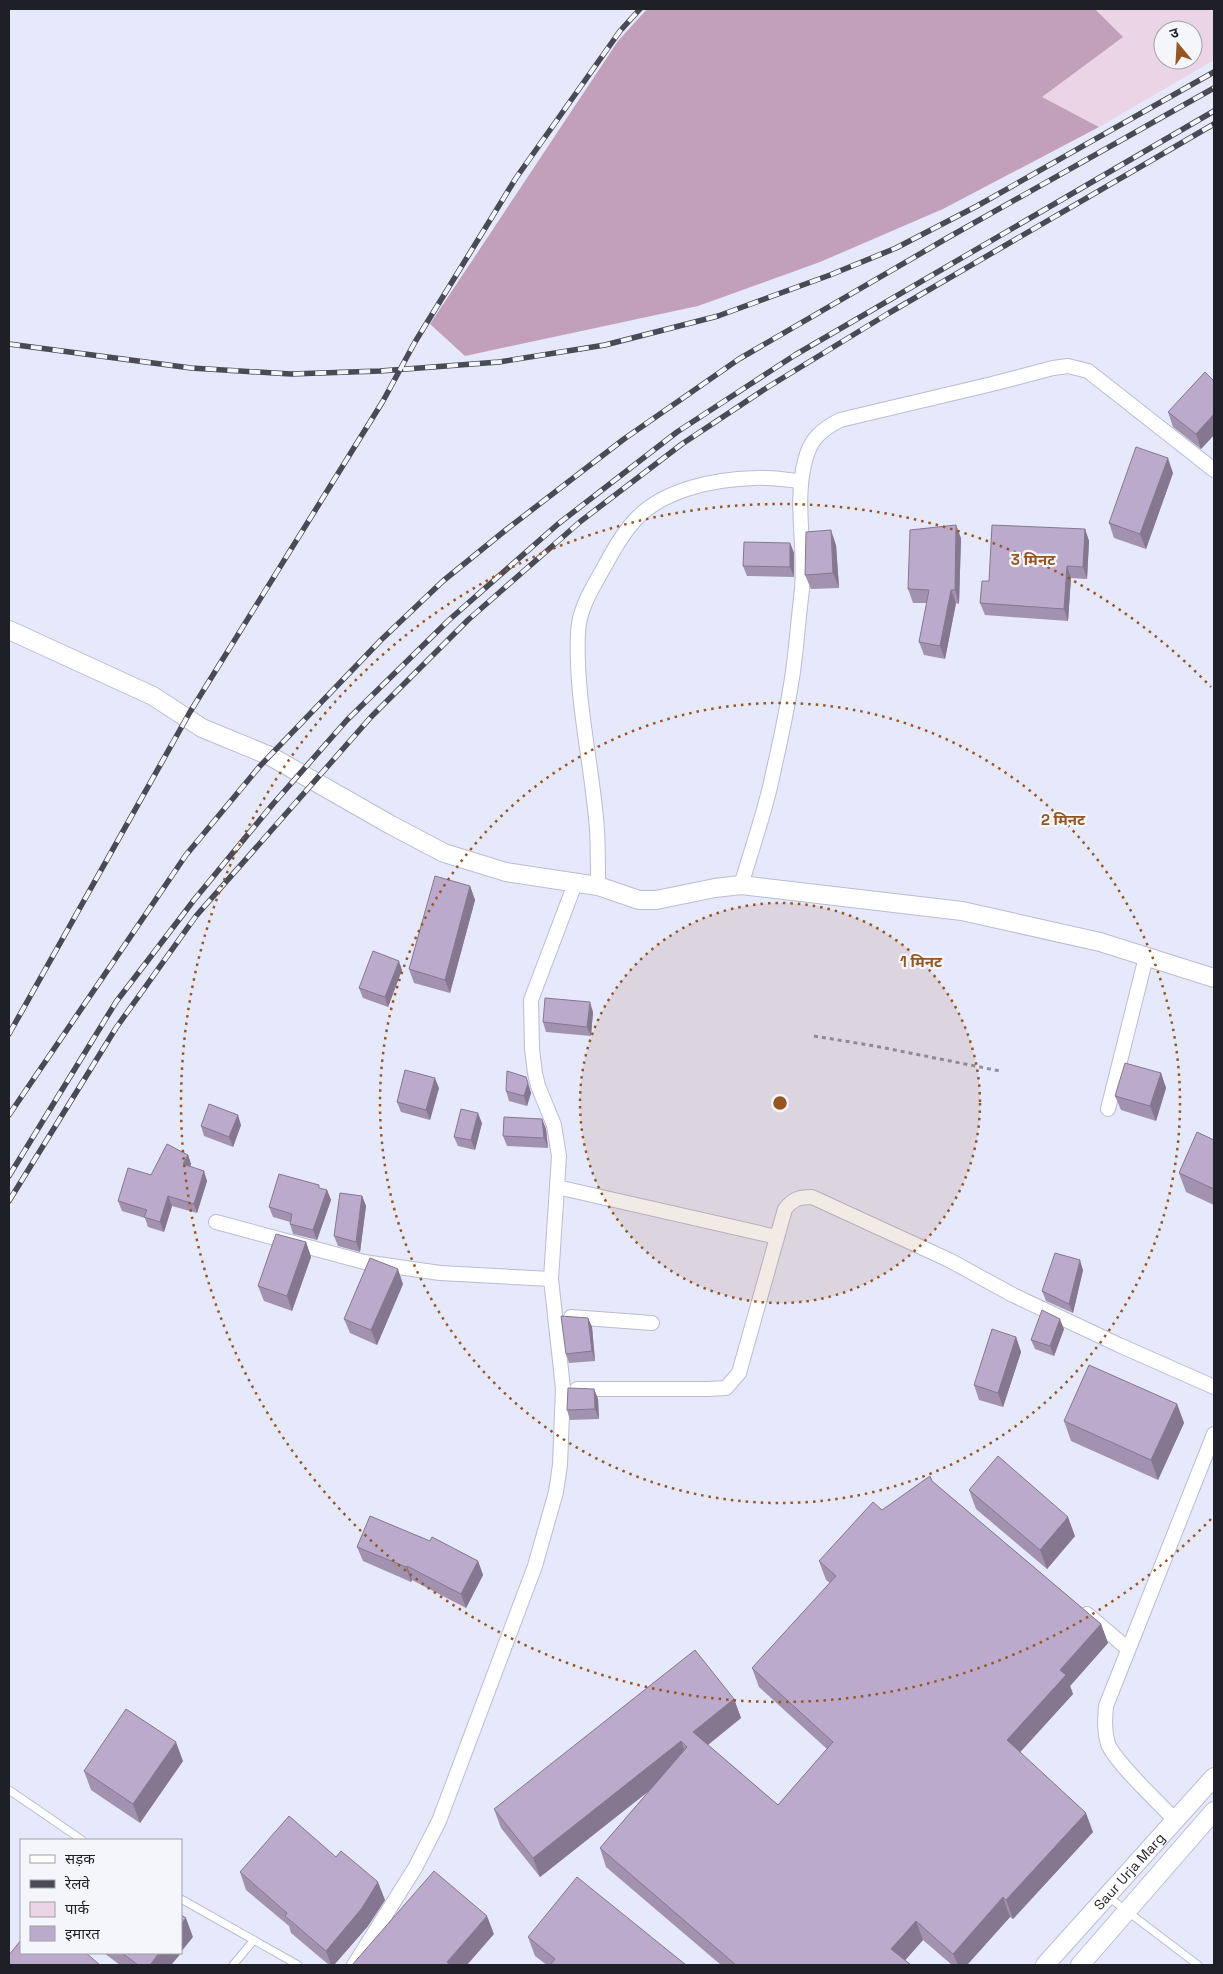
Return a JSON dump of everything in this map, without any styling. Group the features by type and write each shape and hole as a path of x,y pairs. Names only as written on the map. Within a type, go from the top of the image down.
{"street":[{"path":"741,885 769,788 794,665 802,586 801,481 805,459 813,441 823,429 840,420 1053,368 1068,366 1088,371 1214,470"},
{"path":"598,886 597,829 580,701 578,632 588,595 620,538 637,517 660,499 682,490 731,480 757,478 801,481"},
{"path":"9,630 152,696 202,728 270,756 444,852 506,872 576,881 598,886 639,900 656,900 715,888 741,885 962,911 1045,928 1146,956 1214,978"},
{"path":"354,1965 416,1868 440,1821 535,1566 556,1492 560,1465 563,1388 551,1279 559,1156 558,1140 554,1125 538,1086 535,1073 532,1049 531,1000 576,881"},
{"path":"1108,1109 1146,956"},
{"path":"557,1187 776,1236"},
{"path":"563,1388 593,1390 726,1388 739,1373 784,1209 790,1201 800,1197 812,1196 949,1260 1013,1295 1101,1337 1214,1387"},
{"path":"216,1222 364,1262 440,1273 551,1279"},
{"path":"555,1316 652,1323"},
{"path":"1175,1820 1125,1767 1109,1746 1104,1727 1106,1706 1214,1434"},
{"path":"1075,1604 1128,1649"},
{"name":"Saur Urja Marg","path":"1045,1965 1214,1776"},
{"name":"Saur Urja Marg","path":"1080,1965 1214,1811"}],"lane":[{"path":"9,1790 81,1839"},
{"path":"1107,1896 1198,1965"},
{"path":"182,1900 298,1965"},
{"path":"233,1965 254,1940"}],"path":[{"path":"814,1036 1000,1071"}],"green space":[{"path":"1095,9 1214,9 1214,60 1203,66 1203,20 1153,20 1153,70 1197,70 1099,127 1041,97 1122,37"}],"shaded area":[{"path":"647,9 1095,9 1123,37 1042,97 1099,127 943,209 820,262 698,306 465,356 430,324 618,41"}],"building":[{"path":"1205,372 1214,381 1214,414 1196,434 1168,412"},
{"path":"1136,447 1168,458 1140,534 1109,523"},
{"path":"956,525 955,590 951,590 940,646 919,642 929,590 908,589 910,530"},
{"path":"992,525 1085,529 1083,567 1067,566 1064,609 980,603 982,581 989,581"},
{"path":"831,530 833,573 805,575 806,532"},
{"path":"744,542 790,543 790,567 743,566"},
{"path":"435,876 470,886 445,980 409,969"},
{"path":"373,951 399,961 385,997 359,988"},
{"path":"545,998 590,1002 587,1027 543,1022"},
{"path":"1125,1063 1161,1073 1150,1106 1115,1096"},
{"path":"405,1070 435,1078 426,1110 397,1102"},
{"path":"507,1071 526,1077 528,1083 524,1096 506,1091"},
{"path":"209,1104 238,1115 229,1137 201,1126"},
{"path":"461,1109 478,1113 471,1140 454,1137"},
{"path":"504,1117 542,1119 544,1138 503,1136"},
{"path":"1197,1132 1214,1140 1214,1189 1179,1173"},
{"path":"167,1144 188,1155 183,1164 204,1171 194,1204 168,1196 160,1222 144,1217 147,1210 118,1201 128,1168 151,1175"},
{"path":"279,1174 319,1185 319,1188 327,1190 313,1230 290,1224 292,1214 269,1207"},
{"path":"340,1193 362,1196 356,1242 334,1236"},
{"path":"276,1234 306,1242 287,1296 258,1286"},
{"path":"1055,1253 1080,1260 1069,1304 1042,1291"},
{"path":"370,1258 398,1269 371,1330 344,1319"},
{"path":"1042,1310 1060,1319 1050,1346 1031,1340"},
{"path":"561,1316 588,1318 592,1351 566,1354"},
{"path":"992,1329 1016,1337 998,1393 974,1385"},
{"path":"1089,1365 1177,1404 1151,1460 1064,1421"},
{"path":"568,1388 594,1389 595,1409 567,1410"},
{"path":"998,1456 1068,1517 1040,1550 969,1490"},
{"path":"930,1476 932,1481 1101,1624 1060,1670 1066,1675 1007,1740 1086,1813 1006,1900 1003,1897 953,1954 916,1921 891,1949 911,1965 736,1965 600,1848 687,1747 681,1741 533,1858 494,1809 695,1650 734,1699 693,1732 778,1805 833,1742 752,1668 836,1576 819,1561 873,1502 882,1510"},
{"path":"370,1516 430,1541 432,1537 478,1561 461,1594 407,1566 357,1547"},
{"path":"126,1709 176,1742 133,1804 84,1771"},
{"path":"289,1816 336,1857 341,1851 378,1882 362,1908 326,1951 285,1916 287,1913 240,1872"},
{"path":"434,1871 487,1916 447,1962 451,1965 352,1965"},
{"path":"577,1877 686,1965 550,1965 555,1959 528,1937"},
{"path":"20,1941 20,1954 87,1954 100,1965 9,1965 9,1955"},
{"path":"123,1954 158,1954 150,1965 138,1965"}],"railway":[{"path":"9,1034 190,712 383,401 415,342 516,178 620,31 640,9"},
{"path":"9,344 191,368 291,374 380,371 499,362 605,345 718,316 830,275 896,248 977,206 1214,72"},
{"path":"9,1115 186,855 260,766 381,640 443,581 624,439 739,359 949,237 1214,88"},
{"path":"9,1176 116,1002 194,900 273,804 347,720 449,620 558,524 677,432 795,355 1214,111"},
{"path":"9,1201 116,1028 196,916 371,717 468,620 581,521 682,444 768,387 889,313 1214,124"}]}
